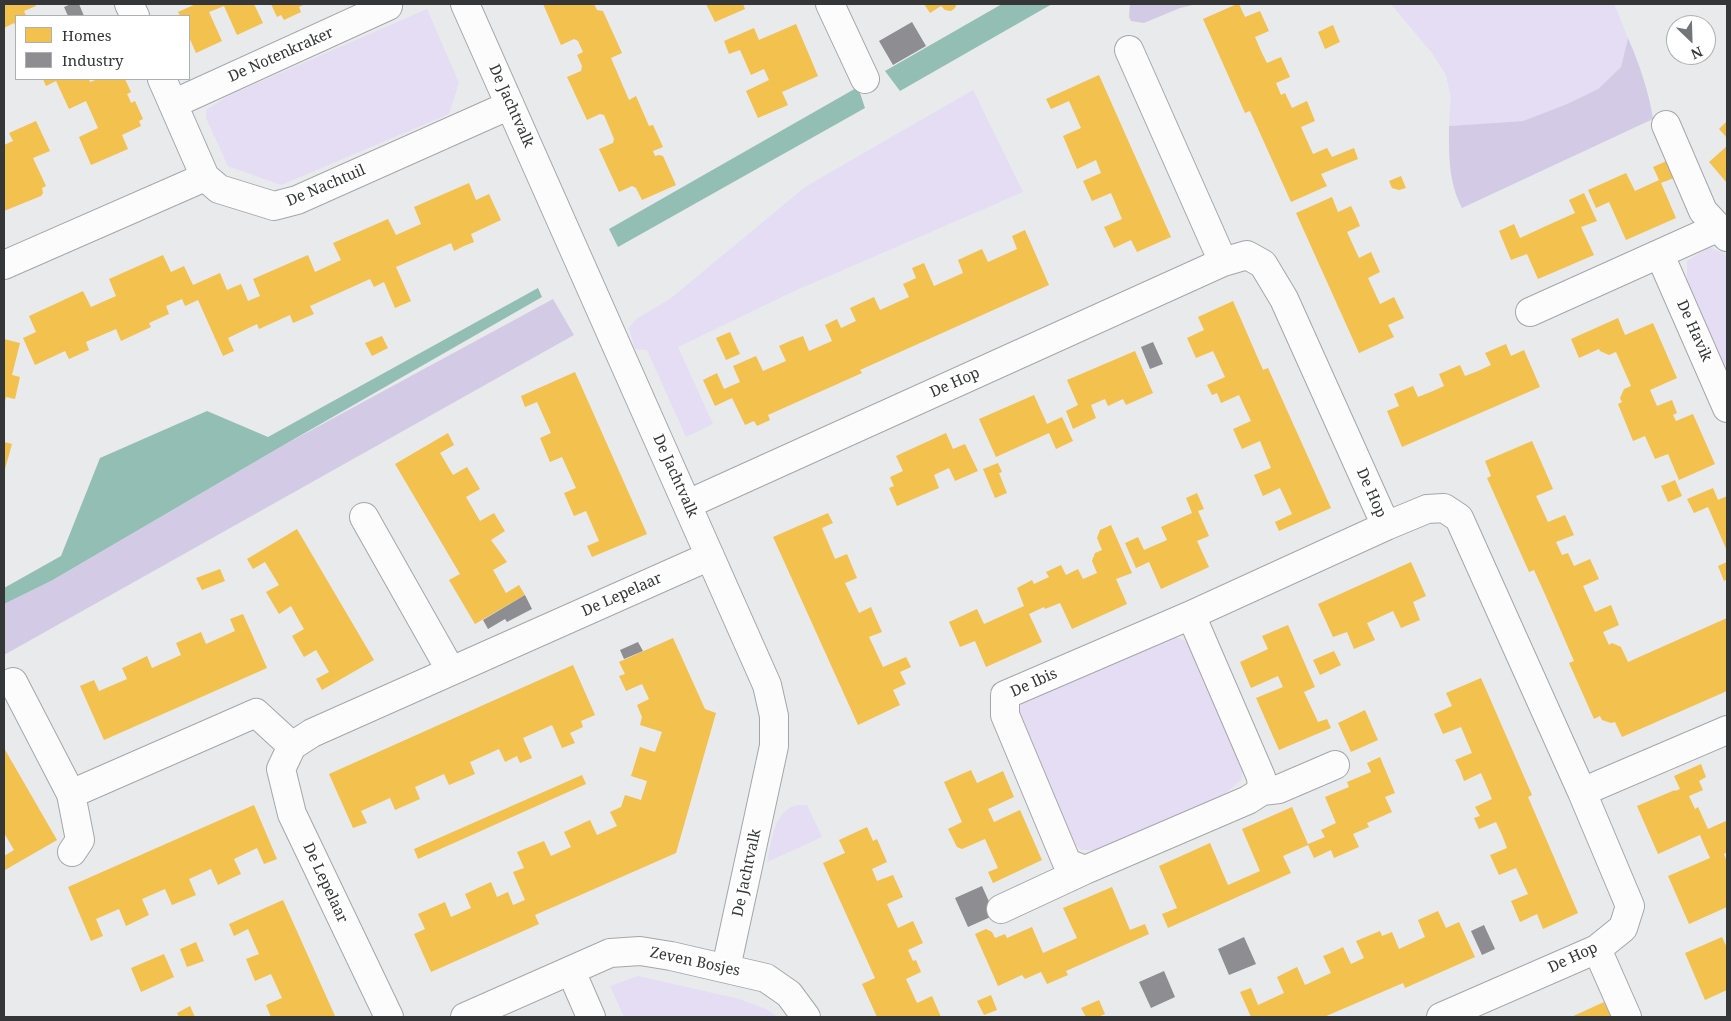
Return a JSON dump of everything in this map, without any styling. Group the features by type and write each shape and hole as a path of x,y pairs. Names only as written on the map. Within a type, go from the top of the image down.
{"street":[{"name":"De Jachtvalk","path":"466,4 767,685 774,716 774,746 726,968"},
{"path":"830,4 865,79"},
{"name":"De Notenkraker","path":"173,104 388,6"},
{"path":"1129,50 1223,262"},
{"path":"4,265 205,177 162,80"},
{"name":"De Nachtuil","path":"205,177 219,189 274,206 297,200 510,104"},
{"path":"1530,312 1660,255 1723,232 1703,211 1666,125"},
{"name":"De Hop","path":"688,504 1223,262 1247,255 1263,264 1284,299 1386,526 1427,510 1444,508 1459,518 1582,792 1630,906 1623,928 1597,948 1441,1017"},
{"name":"De Havik","path":"1660,255 1727,408"},
{"path":"364,517 451,671"},
{"name":"De Ibis","path":"1085,870 1066,863 1005,716 1005,694 1190,615 1386,526"},
{"name":"De Lepelaar","path":"389,1017 292,814 281,769 292,746 312,733 710,556"},
{"path":"1190,615 1261,777 1262,792"},
{"path":"13,682 71,794 80,840 72,852"},
{"path":"71,794 256,713 292,746"},
{"path":"1582,792 1727,730"},
{"path":"1001,908 1248,800 1262,792 1279,789 1335,765"},
{"path":"1597,948 1627,1017"},
{"name":"Zeven Bosjes","path":"465,1017 610,954 640,951 671,956 766,978 789,994 806,1017"},
{"path":"571,971 591,1017"}],"shaded area":[{"path":"1002,4 1052,4 900,91 885,71"},
{"path":"1130,4 1197,4 1180,8 1144,23 1131,21 1129,17"},
{"path":"1391,4 1614,4 1628,38 1621,67 1598,89 1567,104 1523,121 1449,126 1451,97 1446,75 1432,53"},
{"path":"427,9 459,83 449,114 281,185 228,166 206,118 206,110 230,95"},
{"path":"1628,38 1643,78 1653,119 1462,208 1457,198 1452,178 1449,158 1449,126 1523,121 1567,104 1598,89 1621,67"},
{"path":"858,87 865,108 618,247 609,229"},
{"path":"973,90 1023,192 790,293 678,347 713,424 686,437 647,350 635,349 629,328 636,319 670,299 805,187"},
{"path":"1709,247 1727,255 1727,386 1687,295 1687,261"},
{"path":"538,288 542,297 51,581 4,604 4,588 61,556 100,458 207,411 268,437"},
{"path":"553,299 574,335 4,655 4,604 51,581 282,446"},
{"path":"1161,635 1176,637 1190,643 1243,765 1241,780 1225,794 1098,850 1081,850 1067,836 1020,720 1020,707 1030,693"},
{"path":"798,805 807,805 822,837 767,862 772,836 779,820 783,813"},
{"path":"638,976 739,999 768,1010 777,1017 624,1017 610,986"}],"building: Homes":[{"path":"4,4 35,4 36,6 24,11 26,15 15,15 15,25 14,23 4,28"},
{"path":"196,4 254,4 263,23 237,35 224,6 209,12 222,41 196,53 190,39 190,15 180,15 178,12"},
{"path":"271,4 303,5 299,7 301,12 284,20 281,15 277,17"},
{"path":"543,4 594,4 597,10 603,11 622,53 611,58 629,100 636,96 649,126 653,125 663,147 653,151 655,156 663,156 676,185 642,200 636,188 632,186 619,192 599,149 613,143 614,139 604,115 600,114 587,120 567,77 581,71 582,66 577,55 583,52 578,41 574,39 561,45"},
{"path":"706,4 743,4 745,9 715,22"},
{"path":"924,4 957,4 951,11 945,10 941,6 930,13"},
{"path":"1239,4 1245,17 1260,11 1269,31 1255,37 1261,51 1267,63 1281,57 1290,77 1276,83 1281,95 1285,93 1292,108 1307,101 1315,121 1301,127 1313,154 1327,148 1332,157 1354,148 1358,159 1321,174 1327,186 1291,202 1250,111 1245,113 1203,19"},
{"path":"796,24 818,76 782,92 788,105 758,118 746,91 769,80 764,69 751,75 740,50 729,54 724,41 754,28 759,40"},
{"path":"1333,25 1340,42 1325,49 1318,32"},
{"path":"1099,75 1171,237 1137,252 1131,240 1114,248 1104,227 1122,219 1111,193 1092,201 1083,181 1101,173 1096,160 1077,169 1063,136 1081,128 1069,101 1051,109 1046,99"},
{"path":"43,80 89,80 90,82 95,80 125,80 131,92 127,94 131,103 135,101 143,119 139,121 141,126 122,135 128,149 91,165 79,137 98,128 86,101 69,109 56,81 46,86"},
{"path":"36,121 50,151 33,158 46,186 42,188 43,193 41,196 4,211 4,145 13,141 9,133"},
{"path":"1727,121 1727,138 1719,129"},
{"path":"1727,146 1727,183 1709,162"},
{"path":"1671,159 1679,176 1661,183 1676,218 1626,240 1609,202 1596,208 1588,190 1626,173 1635,191 1659,180 1653,167"},
{"path":"1401,176 1406,188 1399,190 1392,188 1389,181"},
{"path":"469,183 476,200 489,194 501,220 471,234 474,242 454,251 451,243 396,267 411,301 395,308 384,282 374,287 370,279 310,306 314,314 293,323 290,315 259,329 257,324 228,338 234,351 223,356 198,300 185,306 182,299 166,306 169,314 149,323 151,327 121,341 116,329 86,342 89,350 69,359 65,351 35,365 23,338 36,332 29,316 83,291 91,307 116,296 109,279 163,255 171,272 184,266 193,285 220,273 227,290 241,284 248,301 260,296 253,279 308,255 315,272 341,260 333,243 388,219 396,235 421,224 414,207"},
{"path":"1584,193 1597,221 1581,227 1594,255 1538,279 1527,254 1511,260 1499,231 1514,224 1520,238 1575,213 1569,200"},
{"path":"1332,197 1338,212 1351,206 1355,214 1360,226 1347,232 1359,258 1371,252 1380,272 1368,278 1380,304 1394,297 1404,318 1388,325 1394,337 1359,353 1296,213"},
{"path":"1025,230 1049,285 860,370 862,373 768,415 770,420 757,426 754,421 745,425 732,398 715,406 703,380 717,373 724,389 740,382 733,366 756,356 763,371 786,361 779,346 790,341 803,336 809,351 832,341 825,325 837,319 841,328 856,321 850,308 874,297 880,310 909,297 903,284 916,278 912,268 924,263 934,286 963,273 958,260 982,249 988,262 1017,249 1012,236"},
{"path":"1233,301 1263,370 1268,368 1331,508 1279,531 1275,522 1292,514 1280,488 1263,496 1254,475 1271,468 1260,441 1242,449 1233,429 1251,421 1239,395 1221,403 1217,393 1212,395 1207,385 1225,377 1213,351 1196,358 1187,338 1204,330 1198,317"},
{"path":"1618,318 1625,335 1653,323 1677,378 1650,390 1657,406 1672,400 1677,413 1673,415 1676,421 1693,414 1715,464 1679,480 1668,454 1655,459 1645,436 1633,441 1618,404 1622,402 1620,398 1624,389 1631,386 1616,352 1609,355 1599,349 1579,358 1571,339"},
{"path":"730,332 740,354 726,360 716,338"},
{"path":"382,336 388,348 372,356 365,343"},
{"path":"4,339 20,343 12,375 20,377 15,399 6,397 4,405"},
{"path":"1506,344 1511,356 1524,350 1540,387 1402,447 1387,411 1399,406 1394,394 1413,386 1418,397 1433,391 1444,386 1439,374 1460,365 1465,376 1478,371 1491,365 1485,353"},
{"path":"1135,351 1153,393 1126,405 1123,399 1108,406 1105,399 1091,405 1096,418 1073,429 1066,411 1078,405 1067,380"},
{"path":"575,372 647,534 592,557 587,546 599,541 586,511 574,516 564,493 576,488 562,457 550,462 540,438 551,433 537,402 525,407 521,396"},
{"path":"1034,395 1047,424 1062,417 1073,441 1056,449 1049,433 996,457 979,419"},
{"path":"448,433 454,445 440,453 453,475 467,467 480,489 466,497 480,521 494,513 505,531 491,540 507,562 493,570 506,593 519,585 525,595 475,624 449,580 460,574 395,464"},
{"path":"946,433 953,449 965,444 978,471 955,481 949,468 934,475 939,488 897,506 889,488 894,486 890,477 903,471 896,456"},
{"path":"1532,441 1553,489 1536,496 1548,522 1565,515 1574,535 1556,542 1562,555 1568,553 1574,566 1590,559 1599,579 1583,586 1595,612 1611,605 1619,625 1603,632 1609,645 1612,643 1621,647 1628,662 1727,618 1727,691 1622,737 1615,722 1611,723 1602,720 1600,716 1594,719 1569,663 1574,661 1544,592 1534,570 1529,572 1487,478 1491,476 1485,461"},
{"path":"4,442 12,444 5,469 4,468"},
{"path":"998,463 1002,472 999,473 1007,493 995,498 983,469"},
{"path":"1675,480 1682,496 1668,502 1661,486"},
{"path":"1713,488 1718,500 1727,496 1727,551 1708,507 1694,513 1687,499"},
{"path":"1197,493 1204,509 1198,511 1209,536 1197,541 1209,567 1161,589 1149,562 1136,568 1125,543 1138,537 1144,550 1167,540 1161,527 1192,513 1186,498"},
{"path":"828,513 833,523 822,528 835,559 847,554 857,578 845,583 859,613 871,607 882,632 869,637 883,667 906,657 911,667 900,672 906,684 893,690 900,705 858,725 773,537"},
{"path":"1111,525 1132,573 1116,579 1127,604 1072,629 1060,603 1045,609 1044,607 1029,614 1042,642 986,667 975,641 960,647 949,622 977,609 984,624 1024,606 1017,588 1032,580 1034,584 1049,577 1046,572 1061,565 1066,575 1078,569 1083,579 1097,573 1092,561 1095,553 1102,550 1097,538 1100,530"},
{"path":"297,529 374,660 322,690 316,679 329,672 316,650 304,657 292,636 304,629 291,606 279,614 266,592 279,585 265,562 253,569 247,559"},
{"path":"1411,562 1426,596 1413,602 1420,620 1401,628 1393,611 1367,623 1375,640 1354,649 1347,632 1333,637 1318,604"},
{"path":"1727,562 1727,579 1724,581 1718,566"},
{"path":"220,569 225,581 202,590 196,578"},
{"path":"243,614 267,668 104,740 80,686 94,680 99,691 127,679 122,668 147,656 152,668 181,655 176,643 201,632 206,644 235,631 230,619"},
{"path":"1288,625 1315,687 1304,692 1318,722 1327,719 1331,728 1279,750 1256,698 1283,687 1278,676 1251,688 1240,662 1268,649 1262,636"},
{"path":"673,638 705,709 716,713 676,853 535,915 539,924 431,972 414,934 425,929 418,914 445,902 451,917 471,908 465,894 491,882 497,897 508,892 513,905 525,900 513,872 524,868 517,852 544,841 551,856 571,847 564,832 590,820 597,835 617,826 610,812 621,807 625,795 641,800 647,781 631,776 640,747 655,752 662,732 640,725 642,717 637,705 649,699 642,684 626,691 619,676 625,674 619,662"},
{"path":"1334,651 1341,665 1320,675 1313,660"},
{"path":"573,665 595,715 581,721 583,727 570,733 575,743 562,748 552,725 523,738 532,758 520,763 517,756 505,762 499,749 470,762 475,774 449,785 444,774 415,787 420,799 395,810 390,798 361,811 367,823 353,828 329,774"},
{"path":"1481,678 1532,795 1528,797 1578,913 1543,929 1537,914 1520,922 1511,901 1528,894 1516,868 1499,875 1490,855 1507,848 1496,822 1479,829 1474,818 1480,816 1475,807 1492,799 1481,773 1464,781 1455,760 1472,753 1461,727 1443,734 1434,714 1452,706 1446,693"},
{"path":"1365,710 1378,740 1351,752 1338,723"},
{"path":"4,748 57,840 5,870 4,856 14,850 4,833"},
{"path":"1380,757 1395,793 1385,797 1392,812 1367,823 1369,827 1353,834 1359,847 1334,858 1331,850 1314,858 1308,845 1283,856 1291,873 1168,928 1162,914 1177,908 1159,866 1210,843 1228,885 1260,871 1242,829 1292,807 1308,844 1325,837 1321,830 1336,823 1325,797 1349,787 1347,782 1371,772 1367,763"},
{"path":"1701,764 1706,777 1699,781 1703,790 1689,796 1695,809 1698,807 1708,829 1726,821 1727,852 1724,854 1727,862 1727,907 1689,924 1668,876 1710,858 1700,835 1658,854 1637,806 1680,789 1674,776"},
{"path":"971,770 977,783 1003,771 1014,797 988,809 994,822 1020,810 1042,860 993,883 988,872 998,868 985,839 962,849 957,847 948,829 962,822 944,782"},
{"path":"582,775 586,784 418,859 414,849"},
{"path":"254,805 277,859 264,864 257,848 234,859 241,874 218,885 211,869 189,879 196,895 172,905 165,889 142,899 149,915 126,926 119,909 96,919 103,936 91,941 68,887"},
{"path":"867,827 873,841 877,839 887,862 872,869 877,881 893,875 903,897 887,904 898,928 913,921 923,943 908,950 913,961 916,960 921,972 906,979 917,1003 932,996 941,1017 877,1017 862,984 875,978 823,863 845,853 839,840"},
{"path":"1112,887 1130,930 1145,924 1149,934 1066,971 1068,975 1047,984 1041,972 1025,979 1022,975 998,986 975,934 986,929 992,932 995,938 1005,934 1007,938 1032,927 1043,953 1077,938 1063,908"},
{"path":"283,900 335,1016 271,1017 266,1005 282,998 271,974 255,981 246,959 259,954 248,929 234,936 229,924"},
{"path":"1438,911 1446,928 1459,922 1475,957 1405,988 1403,983 1324,1017 1251,1017 1240,992 1251,988 1258,1005 1284,993 1277,977 1297,967 1305,985 1331,973 1323,956 1343,947 1351,964 1364,958 1356,941 1380,931 1382,936 1392,932 1399,949 1425,937 1418,920"},
{"path":"1722,937 1727,948 1727,990 1705,1000 1685,953"},
{"path":"196,942 204,961 187,967 180,949"},
{"path":"164,954 174,977 141,992 131,968"},
{"path":"991,995 997,1010 984,1015 977,1001"},
{"path":"1099,1000 1105,1014 1098,1017 1086,1017 1081,1008"},
{"path":"1604,1002 1611,1017 1571,1017 1580,1013"},
{"path":"190,1006 195,1017 179,1017 177,1013"}],"building: Industry":[{"path":"71,4 79,4 84,15 68,15 64,7"},
{"path":"912,22 926,46 893,65 879,41"},
{"path":"1153,342 1163,364 1150,369 1141,347"},
{"path":"525,595 532,609 507,622 505,619 488,629 483,620"},
{"path":"638,642 643,651 624,659 620,650"},
{"path":"982,886 995,915 968,927 955,898"},
{"path":"1484,925 1495,949 1482,955 1471,931"},
{"path":"1244,937 1256,964 1229,975 1218,949"},
{"path":"1164,971 1175,997 1151,1008 1139,982"}]}
